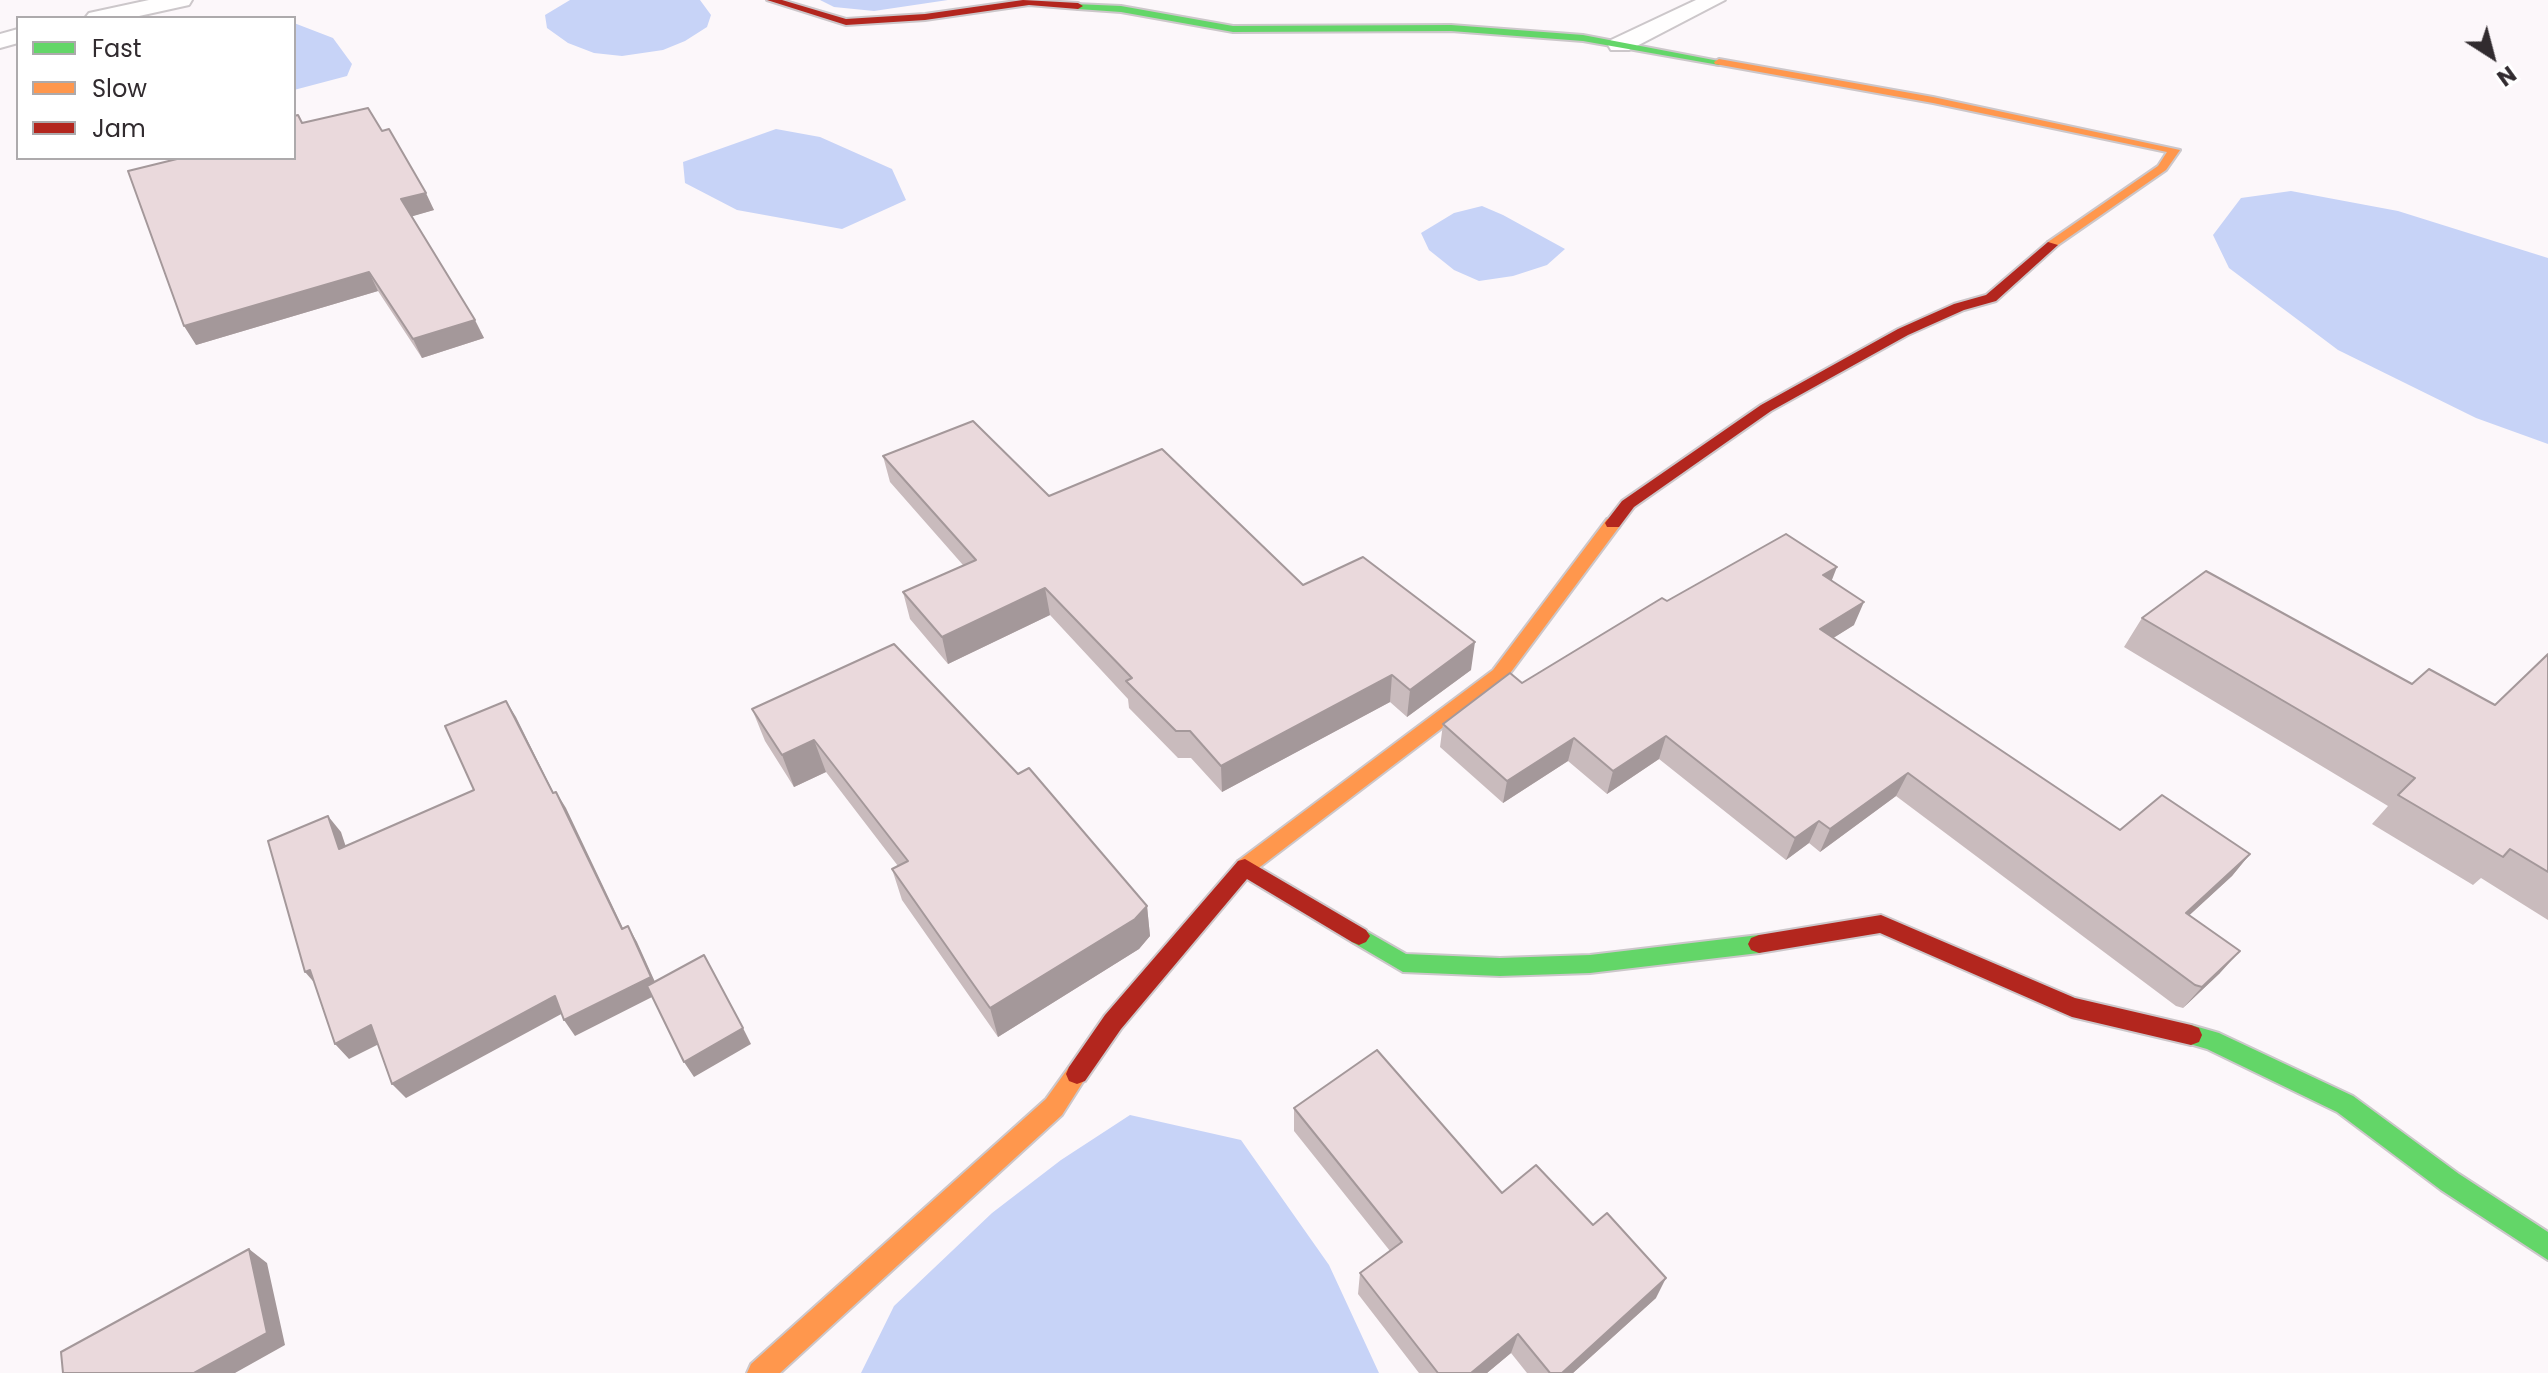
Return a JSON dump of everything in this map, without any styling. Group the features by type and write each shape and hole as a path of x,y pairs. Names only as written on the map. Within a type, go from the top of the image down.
{"street":[{"path":"106,16 181,0"},
{"path":"760,1373 1054,1107 1113,1022 1245,867 1499,675 1628,504 1766,408 1903,332 1959,307 1991,298 2072,228 2162,168 2174,150 1991,111 1620,45 1451,28 1233,29 1121,9 1029,2 925,17 846,22 772,0"},
{"path":"1620,45 1714,0"},
{"path":"1245,867 1403,963 1500,967 1590,964 1738,948 1881,924 2072,1007 2211,1040 2345,1104 2450,1182 2548,1247"}],"water":[{"path":"570,0 700,0 711,15 707,27 685,41 663,50 622,56 594,53 568,43 547,28 545,15"},
{"path":"820,0 948,0 874,11 834,7"},
{"path":"296,24 333,38 352,64 347,76 296,89"},
{"path":"776,129 820,137 892,169 906,200 842,229 737,210 685,183 683,162"},
{"path":"2291,191 2398,211 2548,258 2548,444 2476,418 2338,350 2229,268 2213,235 2241,198"},
{"path":"1482,206 1565,249 1547,265 1513,276 1479,281 1454,270 1429,250 1421,233 1454,213"},
{"path":"1130,1115 1241,1140 1329,1265 1379,1373 861,1373 894,1306 992,1213 1061,1160"}],"building":[{"path":"368,108 382,131 389,129 426,193 401,199 475,320 413,339 369,272 184,326 128,171 173,160 296,160 296,116 302,123"},
{"path":"973,421 1049,496 1162,449 1303,585 1363,557 1475,642 1410,690 1392,675 1221,766 1190,731 1176,731 1126,681 1132,678 1045,588 942,637 903,592 976,560 883,456"},
{"path":"1786,534 1837,567 1823,575 1864,602 1820,629 2120,830 2162,795 2250,854 2186,913 2240,951 2202,987 2195,985 1908,773 1830,829 1819,821 1795,838 1666,736 1613,771 1574,738 1507,781 1443,724 1510,673 1522,683 1662,598 1667,601"},
{"path":"2206,571 2412,684 2429,669 2495,705 2548,654 2548,872 2510,849 2503,857 2398,795 2415,778 2142,618"},
{"path":"894,644 1018,774 1029,768 1147,906 1135,919 990,1008 892,869 908,861 814,740 782,755 752,709"},
{"path":"506,701 553,793 556,792 622,929 628,926 651,977 564,1020 555,996 392,1084 371,1025 335,1044 310,970 305,972 268,841 328,816 339,849 474,790 445,726"},
{"path":"704,955 743,1028 684,1062 647,986"},
{"path":"1377,1050 1502,1193 1536,1165 1593,1225 1607,1213 1666,1278 1562,1373 1550,1373 1518,1334 1471,1373 1438,1373 1360,1273 1402,1242 1294,1108"},
{"path":"249,1249 267,1333 194,1373 63,1373 61,1352"}],"traffic: fast":[{"path":"1078,6 1121,9 1233,29 1451,28 1583,38 1719,62"},
{"path":"1359,936 1403,963 1500,967 1590,964 1759,944"},
{"path":"2191,1035 2211,1040 2345,1104 2450,1182 2548,1247"}],"traffic: slow":[{"path":"1719,62 1933,100 2174,150 2162,168 2052,245"},
{"path":"1245,867 1499,675 1613,523"},
{"path":"760,1373 1054,1107 1077,1074"}],"traffic: jam":[{"path":"772,0 846,22 925,17 1029,2 1078,6"},
{"path":"1613,523 1628,504 1766,408 1903,332 1959,307 1991,298 2052,245"},
{"path":"1077,1074 1113,1022 1245,867 1359,936"},
{"path":"1759,944 1881,924 2072,1007 2191,1035"}]}
